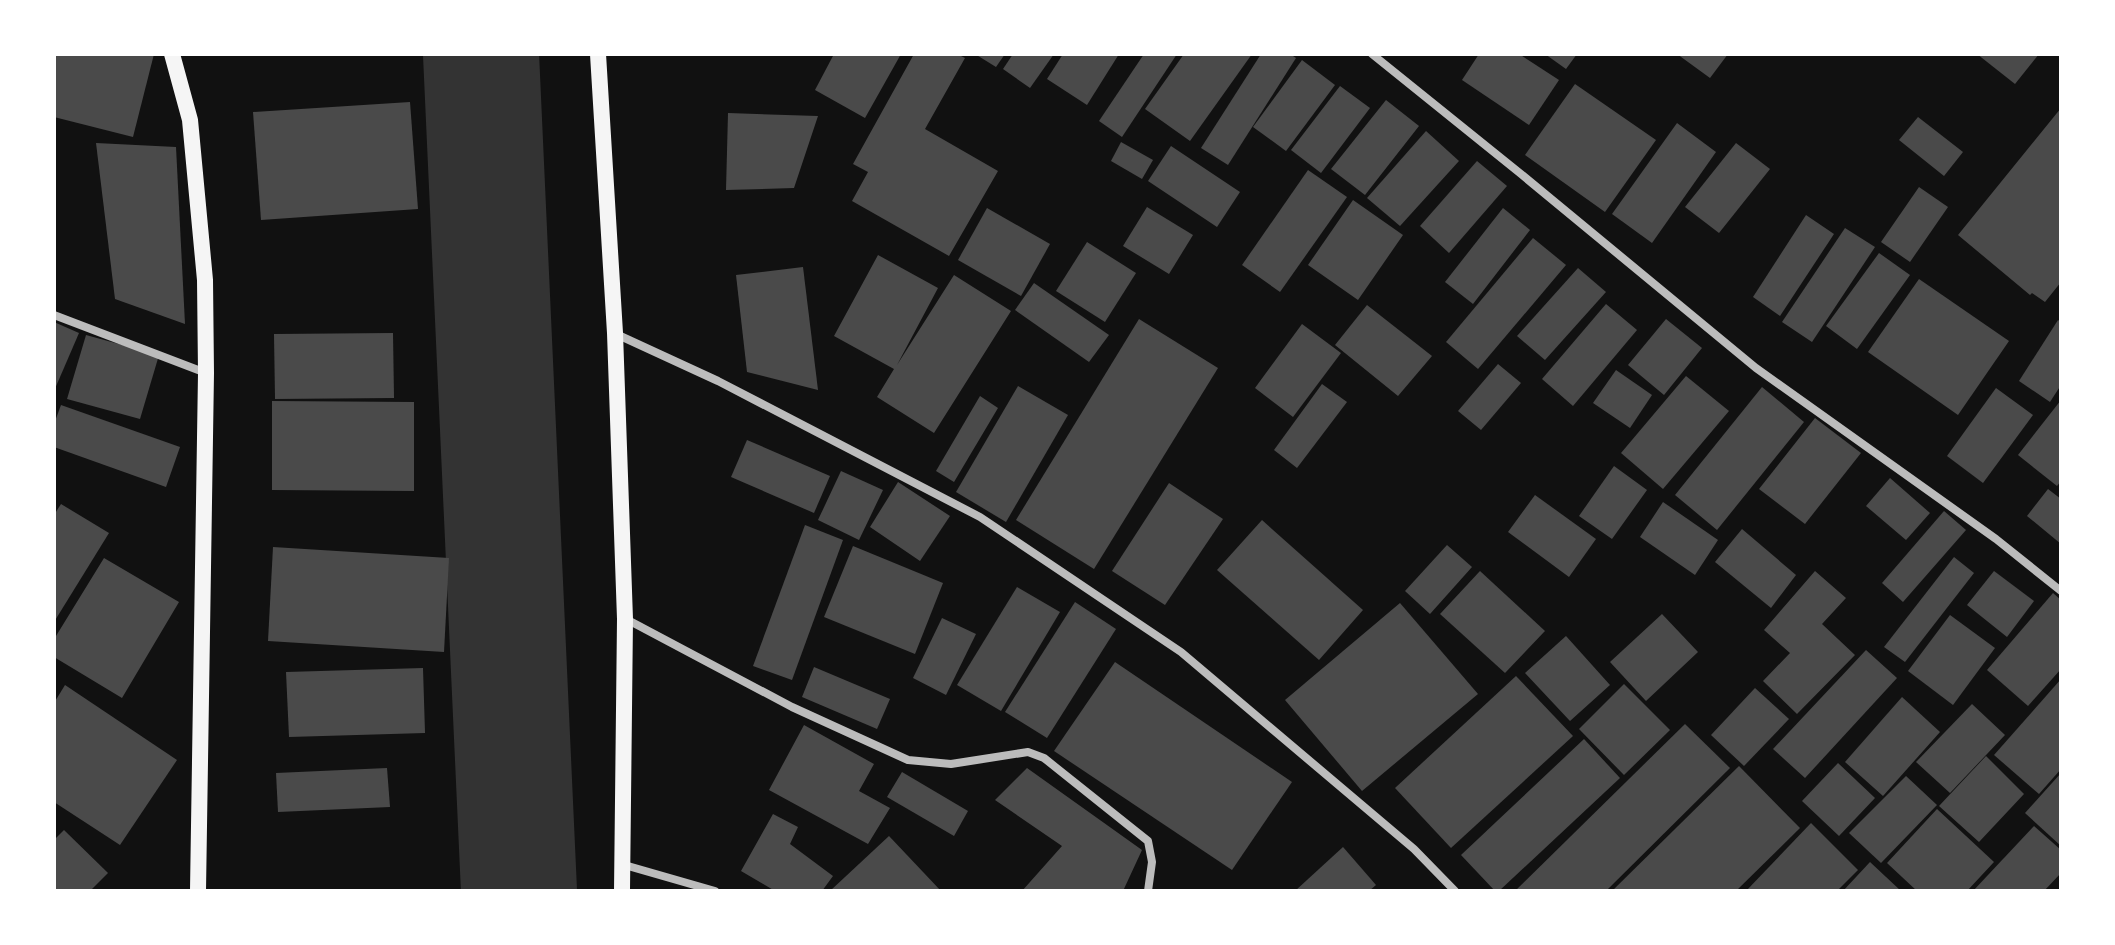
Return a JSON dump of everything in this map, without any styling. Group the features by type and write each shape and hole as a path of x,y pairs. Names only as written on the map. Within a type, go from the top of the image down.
{"main road":[{"path":"172,54 190,120 205,280 198,891"},
{"path":"598,54 615,333 625,619 622,891"}],"street":[{"path":"1372,54 1756,368 1996,539 2061,591"},
{"path":"54,315 206,373"},
{"path":"615,333 718,381 980,517 1181,652 1414,849 1455,891"},
{"path":"625,619 792,707 908,760 951,764 1028,752 1044,758 1148,841 1152,862 1148,891"},
{"path":"621,864 715,891"}],"building":[{"path":"54,54 154,54 133,137 54,117"},
{"path":"834,54 901,54 865,118 815,90"},
{"path":"914,54 957,54 965,58 925,129 998,171 949,256 852,201 868,172 853,164"},
{"path":"975,54 1005,54 996,67"},
{"path":"1013,54 1054,54 1030,88 1003,69"},
{"path":"1063,54 1119,54 1087,105 1047,79"},
{"path":"1144,54 1177,54 1122,137 1099,121"},
{"path":"1184,54 1252,54 1190,141 1145,109"},
{"path":"1261,54 1290,54 1296,58 1228,165 1201,148"},
{"path":"1479,54 1519,54 1559,80 1529,125 1462,80"},
{"path":"1545,54 1577,54 1566,69"},
{"path":"1677,54 1728,54 1710,78"},
{"path":"1977,54 2039,54 2015,84"},
{"path":"1302,60 1335,85 1286,151 1253,127"},
{"path":"1575,84 1656,140 1605,212 1525,155"},
{"path":"1340,86 1370,108 1321,173 1291,150"},
{"path":"1386,100 1419,126 1365,195 1331,169"},
{"path":"410,102 418,209 261,220 253,112"},
{"path":"2061,108 2061,282 2045,302 2032,293 2030,295 1958,235"},
{"path":"728,113 818,116 794,188 726,190"},
{"path":"1918,117 1963,152 1944,176 1899,140"},
{"path":"1677,123 1716,152 1652,243 1612,214"},
{"path":"1426,131 1459,161 1400,226 1367,198"},
{"path":"1121,142 1153,160 1142,179 1111,161"},
{"path":"96,143 176,147 185,324 115,299"},
{"path":"1736,143 1770,169 1719,233 1685,207"},
{"path":"1171,146 1240,192 1217,227 1148,181"},
{"path":"1477,161 1507,186 1449,253 1420,226"},
{"path":"1308,170 1347,197 1280,292 1242,265"},
{"path":"1919,187 1948,207 1910,262 1881,242"},
{"path":"1353,200 1403,235 1358,300 1308,265"},
{"path":"1147,207 1193,235 1169,274 1123,246"},
{"path":"987,208 1050,244 1021,296 958,260"},
{"path":"1503,208 1530,230 1473,304 1445,282"},
{"path":"1806,215 1834,234 1780,316 1753,297"},
{"path":"1845,228 1875,247 1812,342 1782,322"},
{"path":"1533,238 1566,265 1478,369 1446,342"},
{"path":"1087,242 1136,273 1105,322 1056,291"},
{"path":"1879,253 1910,275 1857,349 1826,326"},
{"path":"878,255 938,288 897,365 954,275 1011,311 934,433 877,397 894,369 834,336"},
{"path":"803,267 818,390 747,372 736,275"},
{"path":"1578,268 1606,292 1545,360 1517,336"},
{"path":"1919,279 2009,341 1958,415 1868,352"},
{"path":"1034,283 1109,335 1089,362 1015,310"},
{"path":"1606,304 1637,330 1573,406 1542,379"},
{"path":"1367,305 1432,356 1398,396 1335,345"},
{"path":"1139,319 1218,368 1094,569 1016,520"},
{"path":"1666,319 1702,348 1664,395 1628,365"},
{"path":"2058,320 2061,322 2061,385 2050,402 2019,381"},
{"path":"54,322 79,333 54,391"},
{"path":"1302,324 1341,353 1293,417 1255,388"},
{"path":"393,333 394,398 275,399 274,334"},
{"path":"86,335 159,355 140,419 67,399"},
{"path":"1498,364 1521,383 1481,430 1458,411"},
{"path":"1616,370 1652,395 1630,428 1593,403"},
{"path":"1686,376 1729,411 1663,489 1621,453"},
{"path":"1322,384 1347,402 1297,468 1274,450"},
{"path":"1018,386 1068,415 1006,522 956,492"},
{"path":"1762,387 1804,422 1717,530 1675,495"},
{"path":"1996,388 2033,415 1983,483 1947,456"},
{"path":"980,396 998,408 954,482 936,471"},
{"path":"2061,400 2061,481 2057,486 2018,455"},
{"path":"272,401 414,402 414,491 272,490"},
{"path":"61,405 180,447 166,487 54,447 54,424"},
{"path":"1815,418 1861,453 1805,524 1759,489"},
{"path":"747,440 830,476 814,513 731,477"},
{"path":"1614,466 1647,490 1612,539 1579,516"},
{"path":"841,471 883,490 859,540 818,520"},
{"path":"1890,478 1930,513 1906,540 1866,506"},
{"path":"898,482 950,516 920,561 870,527"},
{"path":"1169,483 1223,519 1165,605 1112,571"},
{"path":"2048,489 2061,499 2061,544 2027,516"},
{"path":"1535,495 1596,539 1569,577 1508,532"},
{"path":"1663,502 1718,540 1695,575 1640,537"},
{"path":"61,504 109,533 54,622 54,515"},
{"path":"1944,511 1966,530 1903,602 1882,583"},
{"path":"1262,520 1363,610 1319,660 1217,570"},
{"path":"805,525 843,540 792,680 753,666"},
{"path":"1742,529 1796,575 1771,608 1715,562"},
{"path":"1447,545 1472,567 1430,614 1405,591"},
{"path":"853,546 943,583 915,654 824,617"},
{"path":"273,547 449,558 444,652 268,641"},
{"path":"1954,557 1974,573 1905,662 1884,647"},
{"path":"104,558 179,602 122,698 54,657 54,636"},
{"path":"1480,571 1545,631 1505,673 1440,614"},
{"path":"1815,571 1846,598 1822,624 1855,655 1797,714 1763,681 1790,653 1764,630"},
{"path":"1994,571 2034,601 2007,637 1967,605"},
{"path":"1017,587 1060,612 1001,711 957,685"},
{"path":"2053,593 2061,600 2061,669 2028,706 1987,670"},
{"path":"1075,602 1116,629 1047,738 1005,712"},
{"path":"1400,603 1478,694 1362,791 1285,700"},
{"path":"1662,614 1698,652 1646,701 1610,662"},
{"path":"1950,615 1995,648 1953,705 1908,671"},
{"path":"942,618 976,634 946,695 913,678"},
{"path":"1566,636 1610,685 1570,721 1525,673"},
{"path":"1866,650 1897,678 1805,778 1773,749"},
{"path":"1115,662 1292,782 1232,870 1054,751"},
{"path":"814,667 890,699 877,729 802,697"},
{"path":"423,668 425,733 289,737 286,672"},
{"path":"1516,676 1573,736 1451,848 1395,788"},
{"path":"2061,679 2061,769 2039,794 1994,755"},
{"path":"1624,684 1670,730 1624,775 1579,729"},
{"path":"65,685 177,760 120,845 54,802 54,703"},
{"path":"1755,688 1789,719 1744,766 1711,735"},
{"path":"1902,697 1940,732 1883,796 1845,762"},
{"path":"1972,704 2005,735 1950,793 1916,762"},
{"path":"1685,724 1730,768 1606,891 1515,891"},
{"path":"804,725 874,764 859,791 890,808 868,844 769,790"},
{"path":"1584,739 1620,778 1499,891 1495,891 1461,855"},
{"path":"1986,756 2024,794 1979,842 1939,806"},
{"path":"1838,763 1875,798 1839,836 1802,801"},
{"path":"1739,766 1800,828 1736,891 1612,891"},
{"path":"387,768 390,807 278,812 276,773"},
{"path":"1027,768 1142,850 1123,891 1022,891 1062,846 995,800"},
{"path":"902,772 968,811 954,836 887,797"},
{"path":"2061,773 2061,846 2025,813"},
{"path":"1906,776 1937,805 1881,863 1849,833"},
{"path":"1937,809 1994,862 1967,891 1917,891 1887,863"},
{"path":"773,814 798,827 790,844 833,876 822,891 775,891 741,871"},
{"path":"1811,823 1858,870 1837,891 1746,891"},
{"path":"2034,826 2061,850 2061,873 2044,891 1973,891"},
{"path":"64,830 108,873 90,891 54,891 54,840"},
{"path":"889,836 941,891 830,891"},
{"path":"1343,847 1376,885 1369,891 1295,891"},
{"path":"1870,862 1901,891 1843,891"}],"waterway":[{"path":"481,54 519,891"}]}
